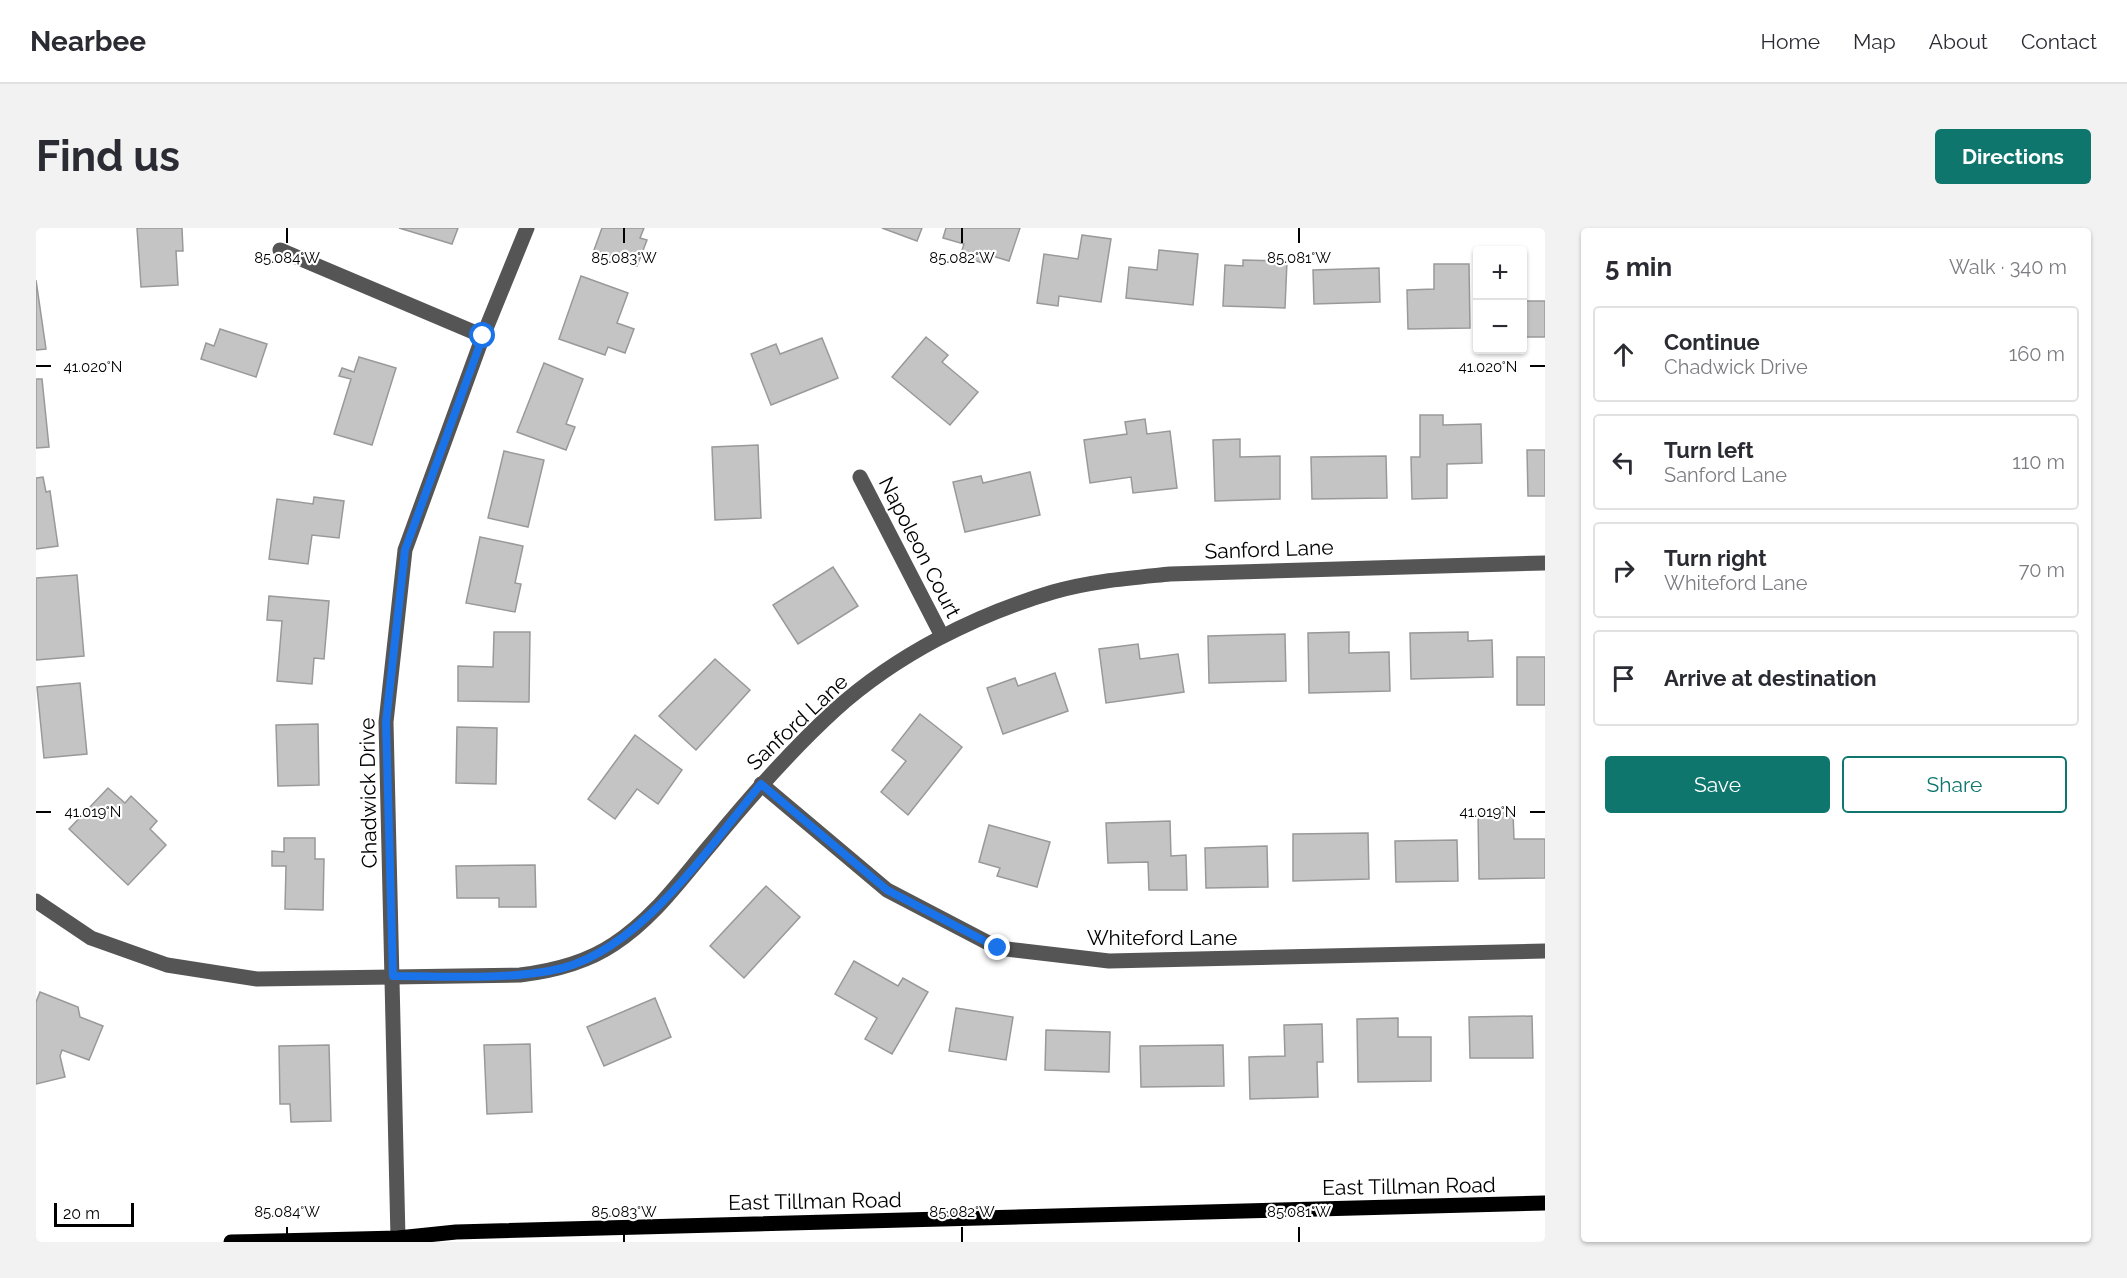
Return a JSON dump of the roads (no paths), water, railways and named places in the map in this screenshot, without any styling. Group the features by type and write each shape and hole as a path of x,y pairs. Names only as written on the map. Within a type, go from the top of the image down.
{"main road":[{"name":"East Tillman Road","path":"231,1242 1545,1203"}],"street":[{"name":"Chadwick Drive","path":"398,1238 386,722 405,550 483,336 528,228"},
{"path":"280,250 483,336"},
{"name":"Napoleon Court","path":"860,477 942,636"},
{"name":"Sanford Lane","path":"36,901 91,938 167,965 257,979 520,975 551,971 585,960 613,946 653,913 761,784 837,708 886,671 942,636 1054,592 1110,581 1231,571 1545,562"},
{"name":"Whiteford Lane","path":"761,784 887,890 998,948 1108,961 1545,951"}]}
